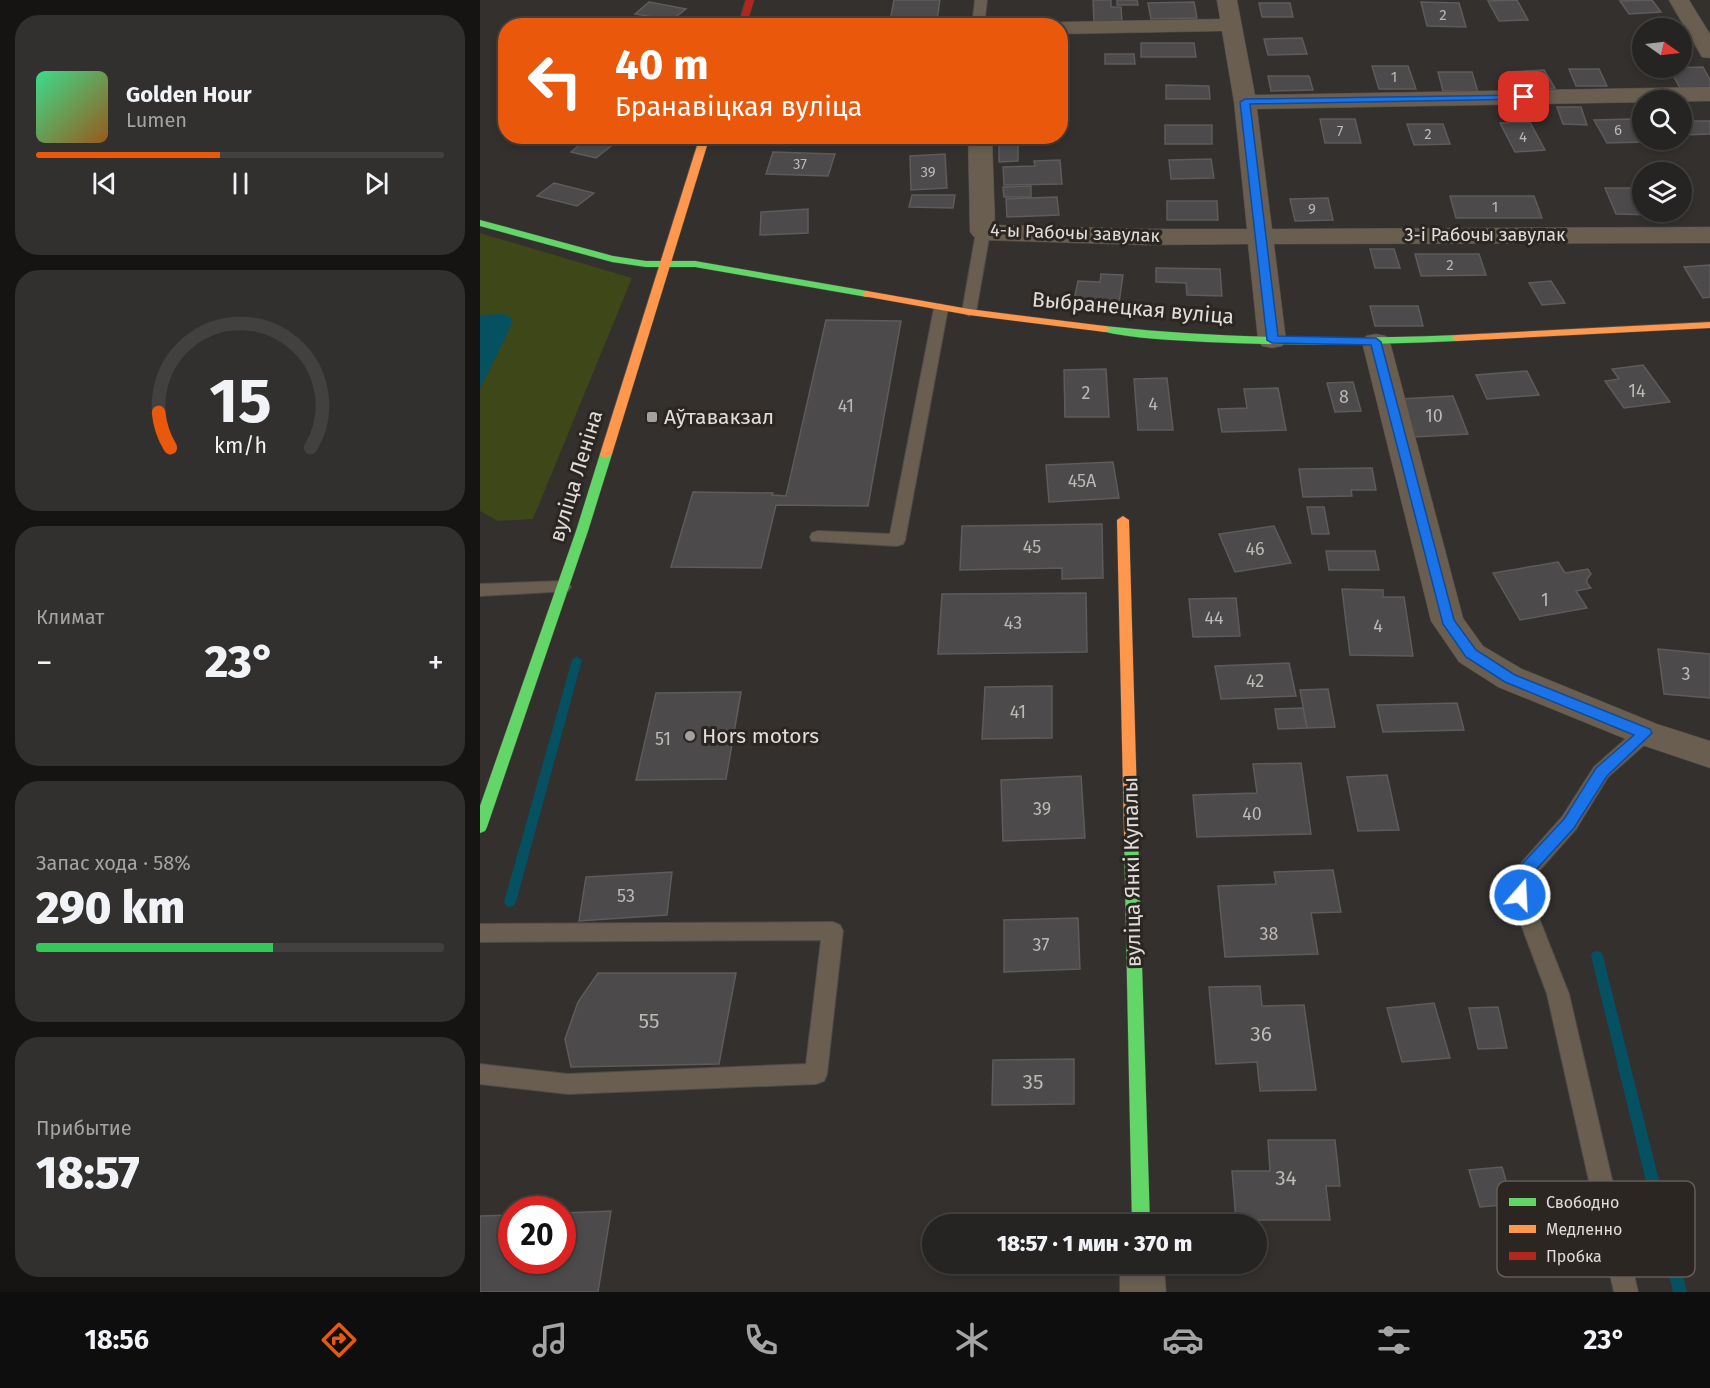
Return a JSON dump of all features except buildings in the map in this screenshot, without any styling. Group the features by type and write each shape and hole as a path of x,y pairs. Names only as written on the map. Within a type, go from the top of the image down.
{"street":[{"path":"744,18 750,0"},
{"path":"1227,0 1245,102 1272,340"},
{"path":"1678,0 1710,52"},
{"path":"1068,28 1232,25"},
{"path":"1245,102 1710,94"},
{"name":"вуліца Леніна","path":"480,827 562,587 702,144"},
{"name":"4-ы Рабочы завулак","path":"980,144 983,232 1145,237 1260,236"},
{"name":"Выбранецкая вуліца","path":"480,223 612,260 695,264 941,308 1198,338 1376,342 1710,325"},
{"name":"3-і Рабочы завулак","path":"1260,236 1710,235"},
{"path":"1376,342 1447,621 1471,654 1510,678 1645,733 1710,755"},
{"name":"вуліца Янкі Купалы","path":"1123,520 1141,1214"},
{"path":"1142,1274 1143,1292"}],"lane":[{"path":"979,18 981,0"},
{"path":"969,312 983,232"},
{"path":"818,537 897,540 941,308"},
{"path":"480,590 562,587"},
{"path":"1601,1181 1558,994 1520,895 1529,868 1569,823 1602,772 1645,733"},
{"path":"480,933 833,931 816,1074 568,1084 480,1074"},
{"path":"1623,1277 1626,1292"}],"green space":[{"path":"480,233 632,278 533,519 498,521 480,511"}],"water":[{"path":"504,314 512,318 510,328 480,389 480,315"}],"waterway":[{"path":"510,902 577,660"},
{"path":"1597,956 1653,1181"},
{"path":"1676,1277 1680,1292"}],"traffic: fast":[{"path":"480,223 612,259 646,264 695,264 867,294"},
{"path":"1105,329 1237,340 1369,341 1457,338"},
{"path":"480,827 582,531 606,454"},
{"path":"1131,834 1141,1214"}],"traffic: slow":[{"path":"606,454 703,144"},
{"path":"867,294 969,312 1105,329"},
{"path":"1457,338 1710,325"},
{"path":"1123,520 1131,834"}],"traffic: jam":[{"path":"744,18 750,0"}],"place":[{"name":"Аўтавакзал","path":"652,417"},
{"name":"Hors motors","path":"690,736"}],"route":[{"path":"1520,895 1529,868 1569,823 1602,772 1645,733 1564,698 1510,678 1471,654 1447,621 1376,342 1272,340 1245,102 1524,97"}]}
